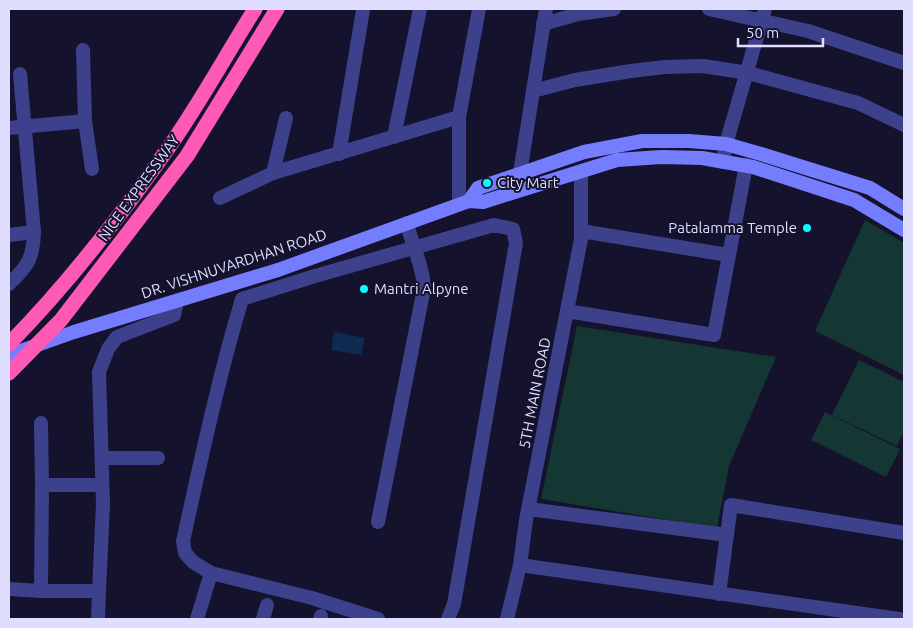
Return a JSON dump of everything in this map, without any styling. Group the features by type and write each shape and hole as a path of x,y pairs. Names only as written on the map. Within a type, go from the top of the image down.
{"highway":[{"name":"NICE EXPRESSWAY","path":"9,344 40,312 114,223 170,146 255,9"},
{"name":"NICE EXPRESSWAY","path":"9,373 61,320 187,156 278,9"}],"main road":[{"name":"DR. VISHNUVARDHAN ROAD","path":"464,202 478,188 520,172 584,152 642,141 689,141 726,144 870,188 904,209"},
{"name":"DR. VISHNUVARDHAN ROAD","path":"9,355 74,332 299,262 464,202 483,202 617,160 661,157 702,158 746,165 854,200 904,230"}],"street":[{"path":"394,137 420,9"},
{"path":"464,202 459,117 479,9"},
{"path":"520,172 546,9"},
{"path":"543,24 578,14 614,9"},
{"path":"709,9 764,14 808,31 904,63"},
{"path":"339,154 363,10"},
{"path":"723,162 726,144 764,14"},
{"path":"83,50 85,122 92,169"},
{"path":"533,91 575,80 665,67 703,66 748,73 858,103 904,125"},
{"path":"9,284 22,271 33,253 34,232 20,74"},
{"path":"220,198 273,173 459,117"},
{"path":"273,173 286,118"},
{"path":"9,128 85,122"},
{"path":"567,311 714,335 746,165"},
{"name":"5TH MAIN ROAD","path":"507,619 520,565 581,231 581,171"},
{"path":"378,522 424,288 424,270 414,248 407,223"},
{"path":"378,619 312,598 211,573 193,562 185,553 183,541 218,385 242,299 308,278 494,225 513,230 516,243 454,604 448,619"},
{"path":"581,231 728,255"},
{"path":"9,235 34,232"},
{"path":"299,262 308,278"},
{"path":"98,619 102,485 100,372 108,349 117,337 174,314 177,301"},
{"path":"41,423 41,591"},
{"path":"102,458 158,458"},
{"path":"42,485 102,485"},
{"path":"719,594 731,505 904,533"},
{"path":"529,509 726,535"},
{"path":"520,565 719,594 841,615 899,619"},
{"path":"197,619 211,573"},
{"path":"9,589 100,591"},
{"path":"264,619 267,605"}],"green space":[{"path":"865,220 904,243 904,375 815,331"},
{"path":"577,326 776,357 729,466 717,528 541,499"},
{"path":"859,360 904,382 904,431 897,446 832,415"},
{"path":"825,412 900,449 886,477 811,440"}],"water":[{"path":"334,332 365,338 361,355 331,350"}],"place":[{"name":"City Mart","path":"487,183"},
{"name":"Patalamma Temple","path":"807,228"},
{"name":"Mantri Alpyne","path":"364,289"}]}
